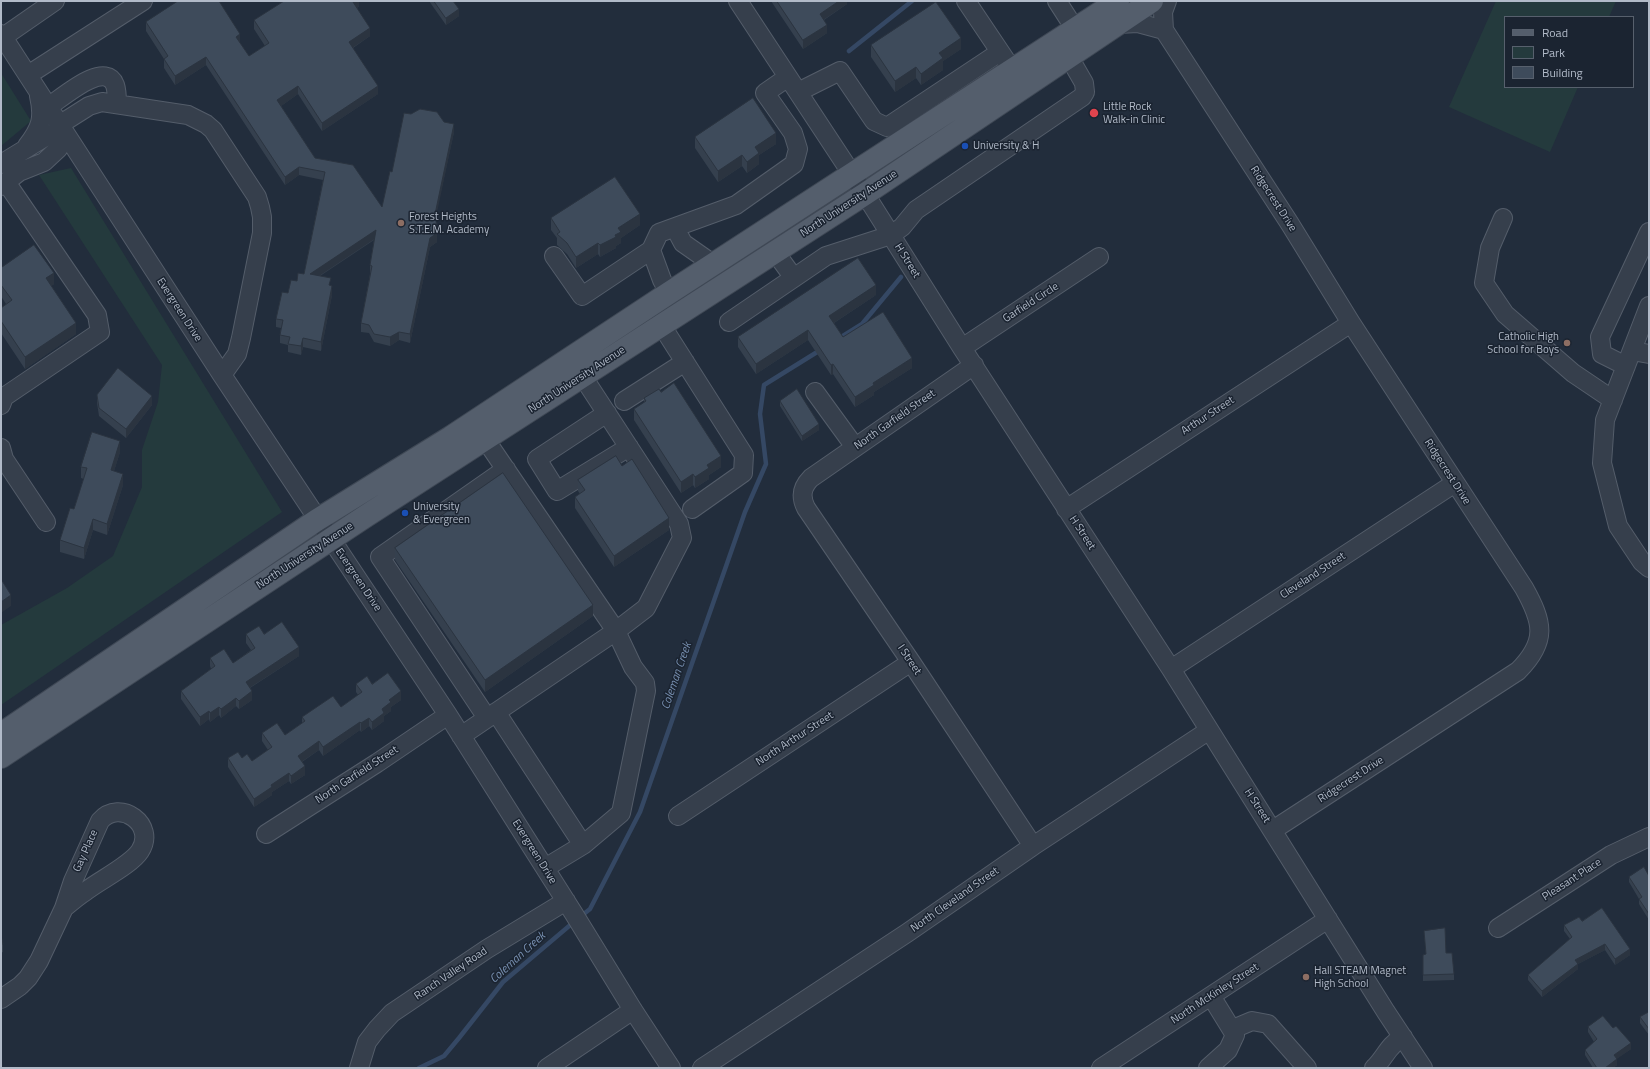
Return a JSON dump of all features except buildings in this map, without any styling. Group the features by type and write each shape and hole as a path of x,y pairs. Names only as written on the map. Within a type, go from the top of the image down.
{"main road":[{"name":"North University Avenue","path":"1,734 317,520 451,437 713,264 852,175 1006,61 1075,29 1118,1"},
{"name":"North University Avenue","path":"1,757 331,539 865,194 1152,1"}],"street":[{"path":"2,36 55,1"},
{"path":"28,75 143,1"},
{"name":"H Street","path":"738,1 865,194 962,348 1171,669 1208,731 1273,830 1386,1012 1423,1068"},
{"path":"554,256 582,296 651,250 659,233 736,205 794,164 798,149 793,133 765,93 840,71 874,121 887,126 1006,61 966,1"},
{"path":"1057,1 1075,29"},
{"path":"1118,24 1138,23 1164,30 1163,12 1167,1"},
{"name":"Ridgecrest Drive","path":"1164,30 1290,224 1351,323 1507,561 1533,604 1538,616 1540,627 1539,639 1534,652 1524,666 1509,678 1273,830"},
{"name":"Evergreen Drive","path":"2,36 317,520 448,715 671,1068"},
{"path":"729,322 826,256 891,235 902,227 916,210 1082,97 1085,92 1084,83 1069,57"},
{"path":"48,107 88,80 101,75 110,78 114,82 116,86 117,104"},
{"path":"26,148 40,125 42,109 38,91"},
{"path":"1,164 50,134 62,130 89,106 95,103 117,104 188,115 206,124 213,130 257,197 260,207 262,232 237,354 222,375"},
{"path":"44,162 58,149 62,130"},
{"path":"1,405 4,396 100,332 97,315 3,184 19,172 59,157 86,167"},
{"path":"1503,218 1490,248 1484,284 1505,314 1573,373 1613,400"},
{"path":"675,228 683,244 713,264"},
{"path":"1635,357 1602,354 1600,337 1649,232"},
{"path":"651,250 662,280 669,293"},
{"path":"775,252 794,278"},
{"name":"Garfield Circle","path":"962,348 1099,257"},
{"path":"1648,311 1635,357 1613,400 1605,420 1602,463 1618,526 1642,562 1649,568"},
{"name":"Arthur Street","path":"1066,509 1351,323"},
{"path":"662,326 744,455 743,473 692,509"},
{"path":"624,401 685,362"},
{"name":"North Garfield Street","path":"816,475 974,365"},
{"path":"461,736 616,631 646,608 682,538 679,524 583,376"},
{"path":"815,392 855,447"},
{"path":"607,413 537,459 557,491 629,447"},
{"path":"485,439 616,631 633,667 645,683 646,691 620,813 583,845 545,868"},
{"path":"1,448 4,459 46,522"},
{"path":"506,469 380,557 583,845"},
{"name":"I Street","path":"816,475 806,483 803,490 803,501 806,508 911,662 1033,846"},
{"name":"Cleveland Street","path":"1171,669 1455,483"},
{"name":"North Arthur Street","path":"678,816 911,662"},
{"name":"North Garfield Street","path":"266,834 377,763 448,715"},
{"name":"North Cleveland Street","path":"702,1068 907,933 1033,846 1208,731"},
{"name":"Gay Place","path":"1,999 20,986 28,978 39,961 64,908 73,881 100,821 108,815 117,812 127,813 135,818 142,825 145,833 140,852 130,861 64,908"},
{"name":"Pleasant Place","path":"1498,928 1611,855 1649,837"},
{"name":"Ranch Valley Road","path":"359,1068 367,1042 392,1013 487,949 574,913"},
{"name":"North McKinley Street","path":"1111,1065 1211,996 1328,919"},
{"path":"1208,1068 1228,1050 1235,1035 1211,996"},
{"path":"547,1068 633,1010"},
{"path":"1232,1029 1252,1020 1268,1024 1307,1068"},
{"path":"1374,1068 1386,1051 1397,1040 1403,1037"}],"green space":[{"path":"1496,1 1616,1 1609,16 1504,16 1504,88 1578,88 1550,152 1449,107"},
{"path":"1,73 31,121 1,146"},
{"path":"71,168 282,512 1,705 1,625 67,588 113,556 142,487 142,450 158,402 162,365 39,175"}],"waterway":[{"name":"Coleman Creek","path":"849,51 912,1"},
{"name":"Coleman Creek","path":"838,339 862,324 901,277"},
{"name":"Coleman Creek","path":"580,917 590,909 640,812 745,512 766,464 760,414 764,385 822,349"},
{"name":"Coleman Creek","path":"419,1068 444,1056 503,982 575,921"}],"place":[{"name":"Little Rock Walk-in Clinic","path":"1094,113"},
{"name":"University & H","path":"965,146"},
{"name":"Forest Heights S.T.E.M. Academy","path":"401,223"},
{"name":"Catholic High School for Boys","path":"1567,343"},
{"name":"University & Evergreen","path":"405,513"},
{"name":"Hall STEAM Magnet High School","path":"1306,977"}]}
